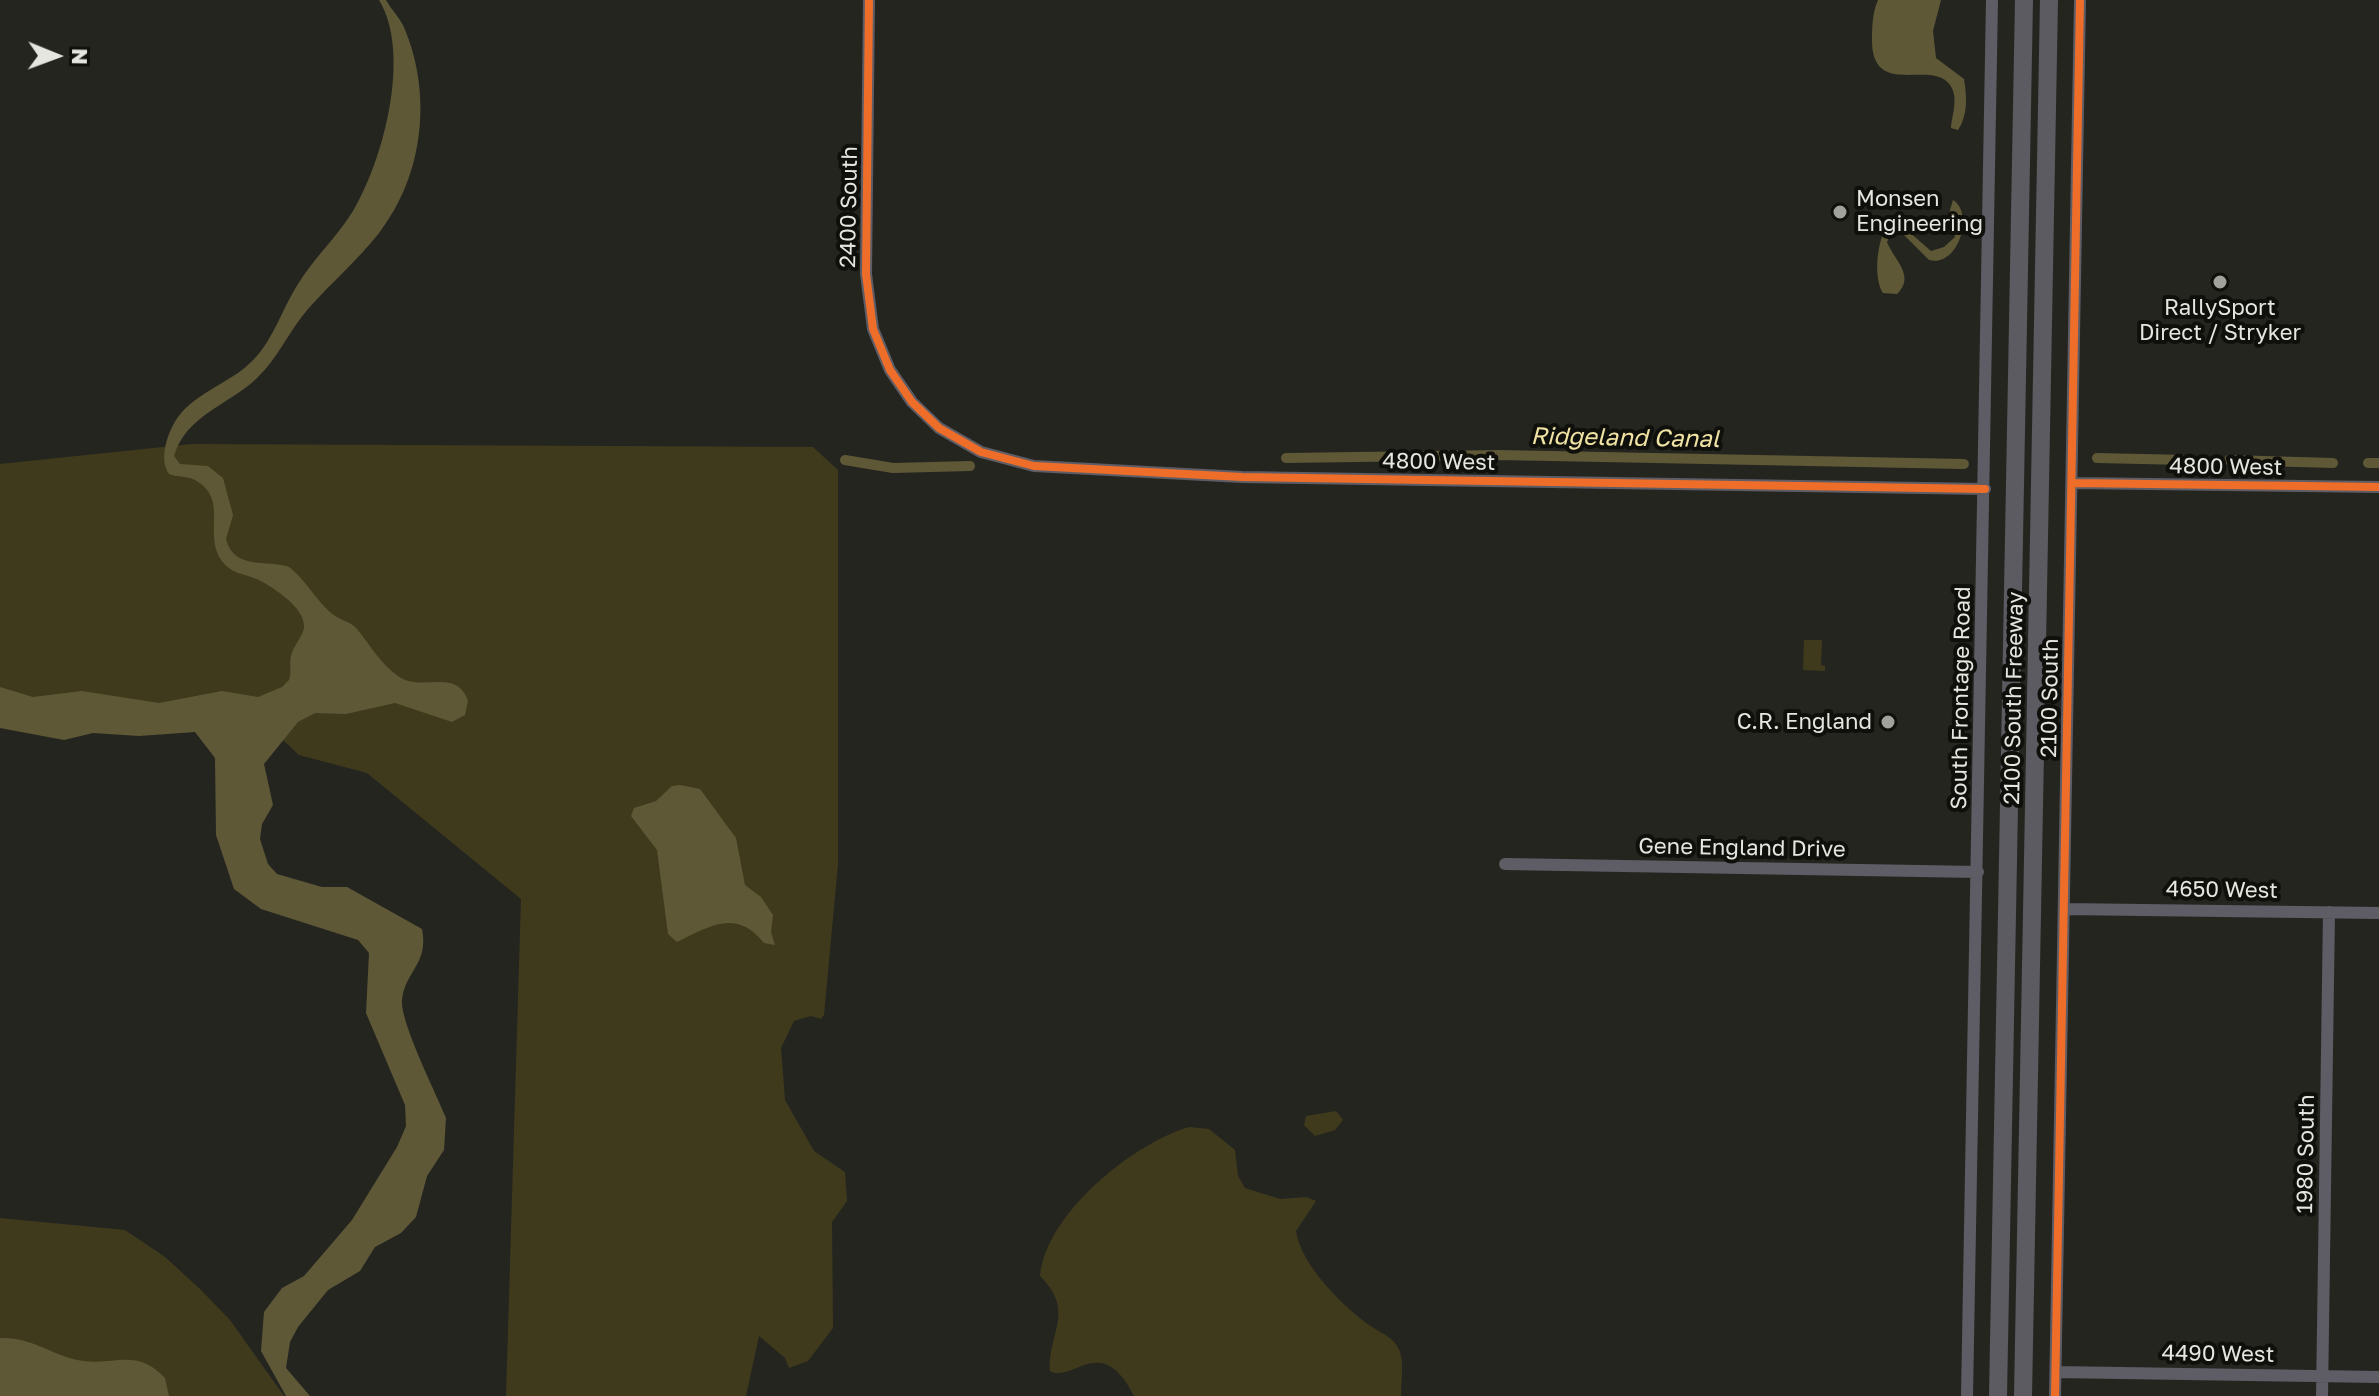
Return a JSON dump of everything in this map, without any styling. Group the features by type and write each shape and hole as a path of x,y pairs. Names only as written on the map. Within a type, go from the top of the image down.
{"highway":[{"name":"2100 South Freeway","path":"1998,1396 2024,0"},
{"name":"2100 South Freeway","path":"2023,1396 2049,0"}],"street":[{"name":"2400 South","path":"869,0 867,299 883,357 912,402"},
{"name":"South Frontage Road","path":"1967,1396 1992,0"},
{"name":"2100 South","path":"2055,1396 2080,0"},
{"name":"4800 West","path":"912,402 939,428 967,446 996,458 1034,466 1263,478 1985,489"},
{"name":"4800 West","path":"2073,483 2379,487"},
{"name":"Gene England Drive","path":"1505,864 1978,872"},
{"name":"4650 West","path":"2064,909 2379,913"},
{"name":"1980 South","path":"2322,1396 2329,912"},
{"name":"4490 West","path":"2056,1372 2379,1377"}],"shaded area":[{"path":"379,0 386,0 403,25 418,78 419,133 406,186 379,233 308,309 264,370 246,387 198,420 180,442 174,456 180,464 208,466 223,478 233,515 226,539 236,556 252,562 289,567 331,613 357,629 398,676 407,681 456,685 468,701 465,715 452,722 395,703 346,714 315,713 298,722 264,764 273,805 262,824 260,839 268,864 277,874 322,887 347,887 422,929 422,951 404,990 403,1010 412,1040 446,1118 444,1150 427,1176 416,1217 401,1233 375,1247 360,1271 328,1290 298,1327 290,1342 286,1368 310,1396 286,1396 261,1351 264,1312 282,1288 304,1276 352,1220 397,1147 406,1126 405,1105 366,1013 369,953 358,940 261,909 234,889 216,835 215,758 195,732 139,736 93,733 64,740 0,728 0,687 33,697 82,691 159,703 222,691 258,697 282,687 289,680 292,652 304,628 300,613 273,588 234,571 222,561 214,539 211,496 193,479 169,474 164,453 171,430 186,408 237,374 262,350 298,284 347,221 364,190 383,137 393,77 389,23"},
{"path":"1878,0 1941,0 1933,31 1936,58 1964,79 1965,86 1965,112 1958,130 1951,128 1955,101 1953,90 1942,78 1893,74 1882,69 1875,60 1872,27"},
{"path":"1953,200 1963,216 1963,227 1955,248 1948,256 1929,260 1898,229 1892,230 1887,242 1902,268 1904,281 1897,294 1883,293 1878,278 1878,260 1887,226 1900,224 1931,251 1944,247 1955,237 1950,210"},
{"path":"192,444 813,447 838,470 838,864 824,1015 821,1019 811,1016 794,1021 781,1048 785,1100 814,1151 845,1172 847,1201 832,1222 833,1328 808,1361 789,1368 785,1358 759,1336 746,1396 506,1396 521,899 367,773 299,755 269,727 0,706 0,464"},
{"path":"1804,640 1822,640 1821,665 1825,666 1825,671 1803,670"},
{"path":"672,786 700,789 736,838 745,885 761,897 773,915 771,932 775,945 764,943 754,932 734,923 712,926 677,942 668,934 657,850 631,816 634,808 656,801"},
{"path":"1336,1111 1343,1120 1335,1130 1315,1136 1304,1125 1306,1116"},
{"path":"1189,1127 1209,1129 1235,1150 1238,1176 1245,1188 1280,1199 1306,1197 1316,1201 1296,1231 1299,1244 1325,1285 1361,1319 1398,1347 1402,1362 1401,1396 1134,1396 1122,1377 1110,1366 1099,1363 1059,1373 1050,1371 1058,1312 1051,1289 1040,1276 1046,1252 1058,1229 1075,1206 1118,1165 1166,1136"},
{"path":"0,1218 125,1230 165,1257 230,1320 284,1396 0,1396"},
{"path":"0,1338 24,1341 84,1361 135,1360 145,1363 165,1378 169,1396 0,1396"}],"waterway":[{"name":"Ridgeland Canal","path":"1286,458 1499,455 1964,464"},
{"name":"Ridgeland Canal","path":"2097,458 2187,460"},
{"name":"Ridgeland Canal","path":"845,460 893,468 970,466"},
{"name":"Ridgeland Canal","path":"2229,460 2333,463"},
{"name":"Ridgeland Canal","path":"2368,463 2379,463"}],"cycle path":[{"path":"869,0 866,274 873,329 890,370 912,402 939,428 981,452 1034,466 1242,477 1985,489"},
{"path":"2055,1396 2080,0"},
{"path":"2073,483 2379,487"}],"place":[{"name":"Monsen Engineering","path":"1840,212"},
{"name":"RallySport Direct / Stryker","path":"2220,282"},
{"name":"C.R. England","path":"1888,722"}]}
